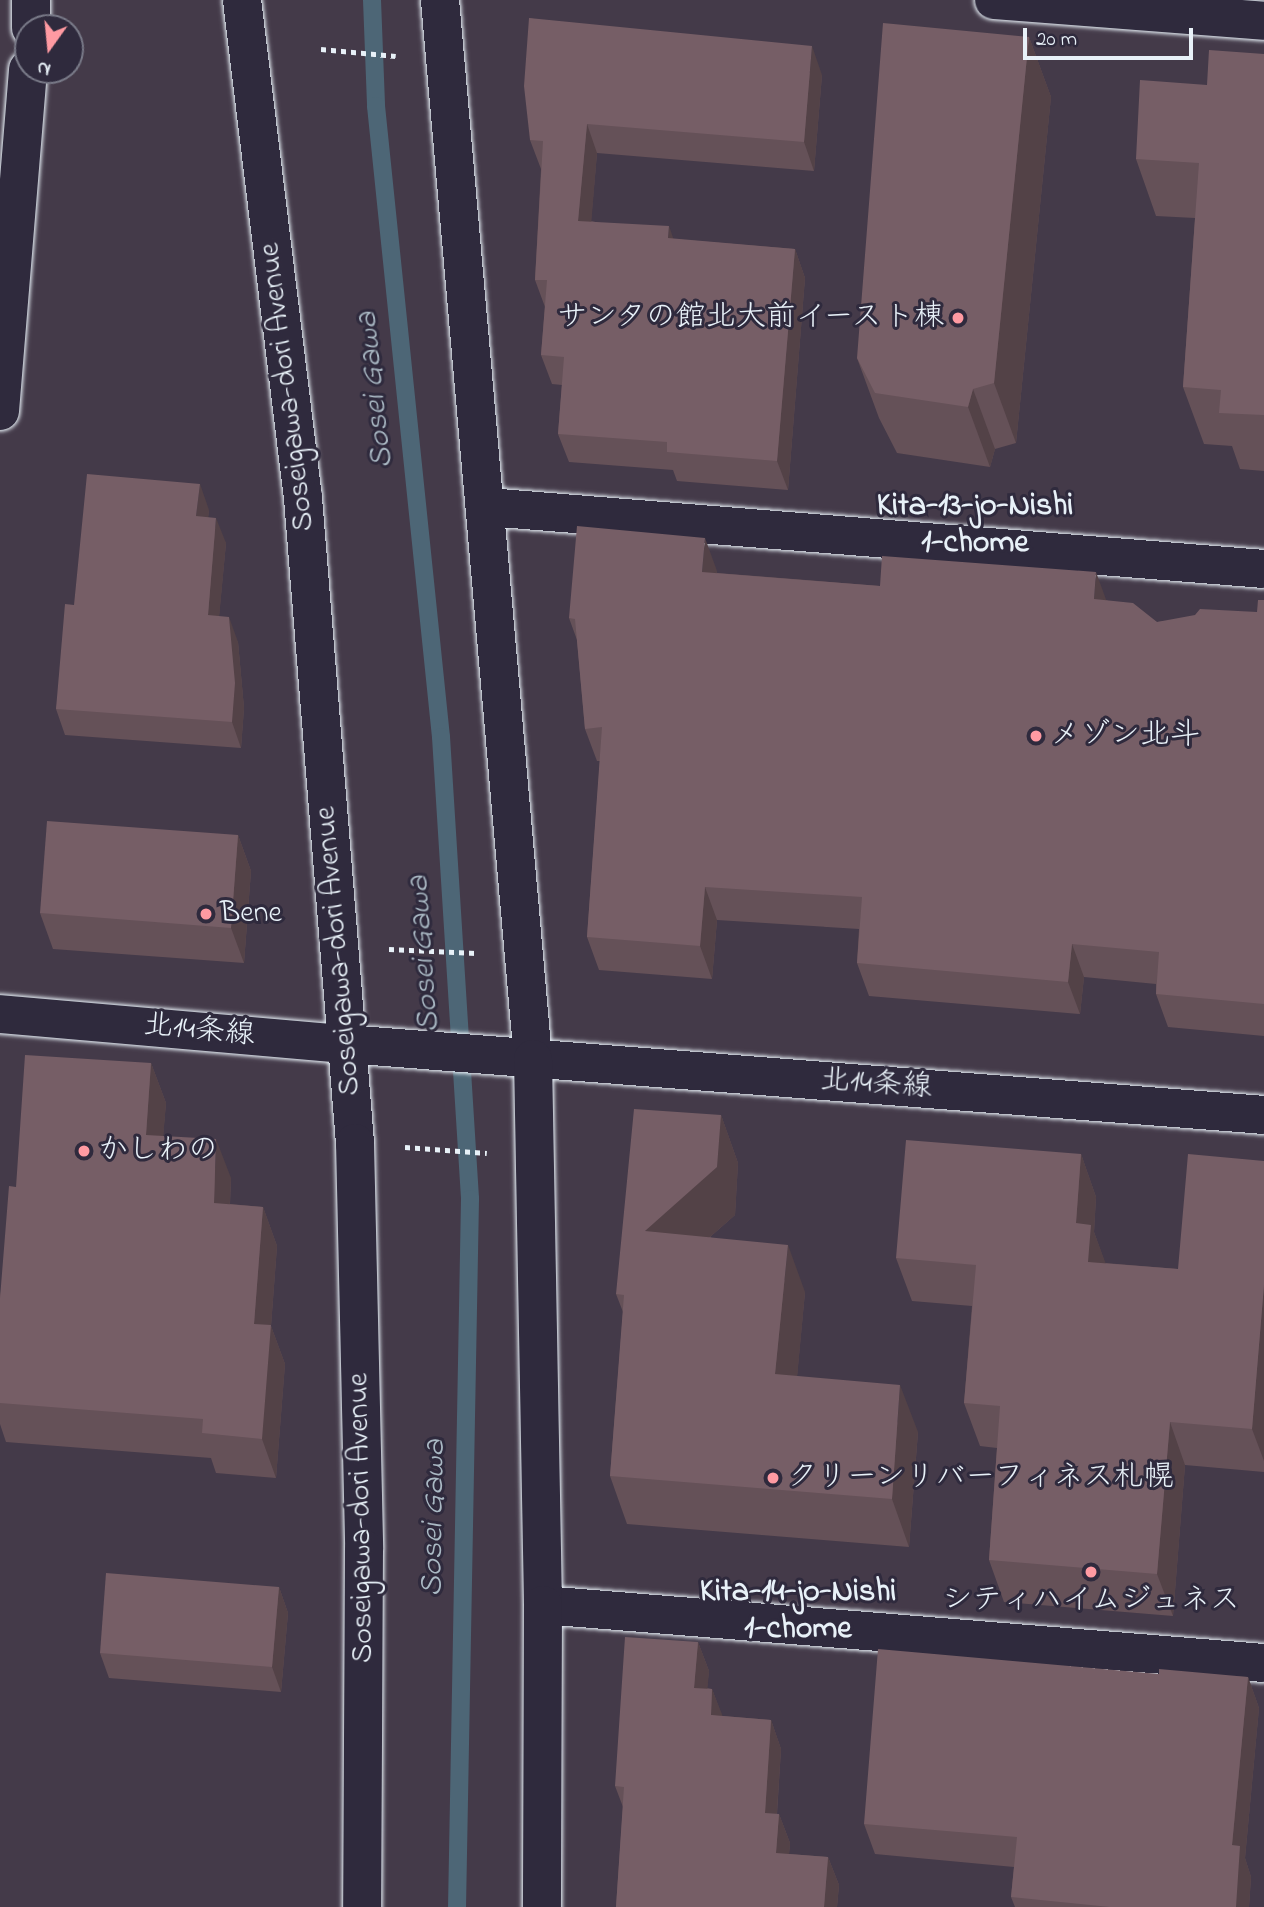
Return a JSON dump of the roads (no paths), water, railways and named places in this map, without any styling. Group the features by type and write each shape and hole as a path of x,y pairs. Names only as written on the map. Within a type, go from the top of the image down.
{"main road":[{"name":"Soseigawa-dori Avenue","path":"242,0 303,498 355,1143 364,1549 362,1907"},
{"path":"440,0 487,507 533,1059 543,1605 542,1907"},
{"path":"994,0 1264,21"},
{"path":"0,411 27,84"},
{"path":"487,507 1264,569"},
{"name":"北14条線","path":"0,1014 399,1049 1264,1115"},
{"path":"543,1605 1264,1662"}],"waterway":[{"name":"Sosei Gawa","path":"372,0 376,106 441,737 470,1199 457,1907"}],"place":[{"name":"サンタの館北大前イースト棟","path":"958,318"},
{"name":"メゾン北斗","path":"1036,736"},
{"name":"Bene","path":"206,914"},
{"name":"かしわの","path":"84,1151"},
{"name":"クリーンリバーフィネス札幌","path":"773,1478"},
{"name":"シティハイムジュネス","path":"1091,1572"}],"district":[{"name":"Kita-13-jo-Nishi 1-chome","path":"975,526"},
{"name":"Kita-14-jo-Nishi 1-chome","path":"798,1612"}]}
